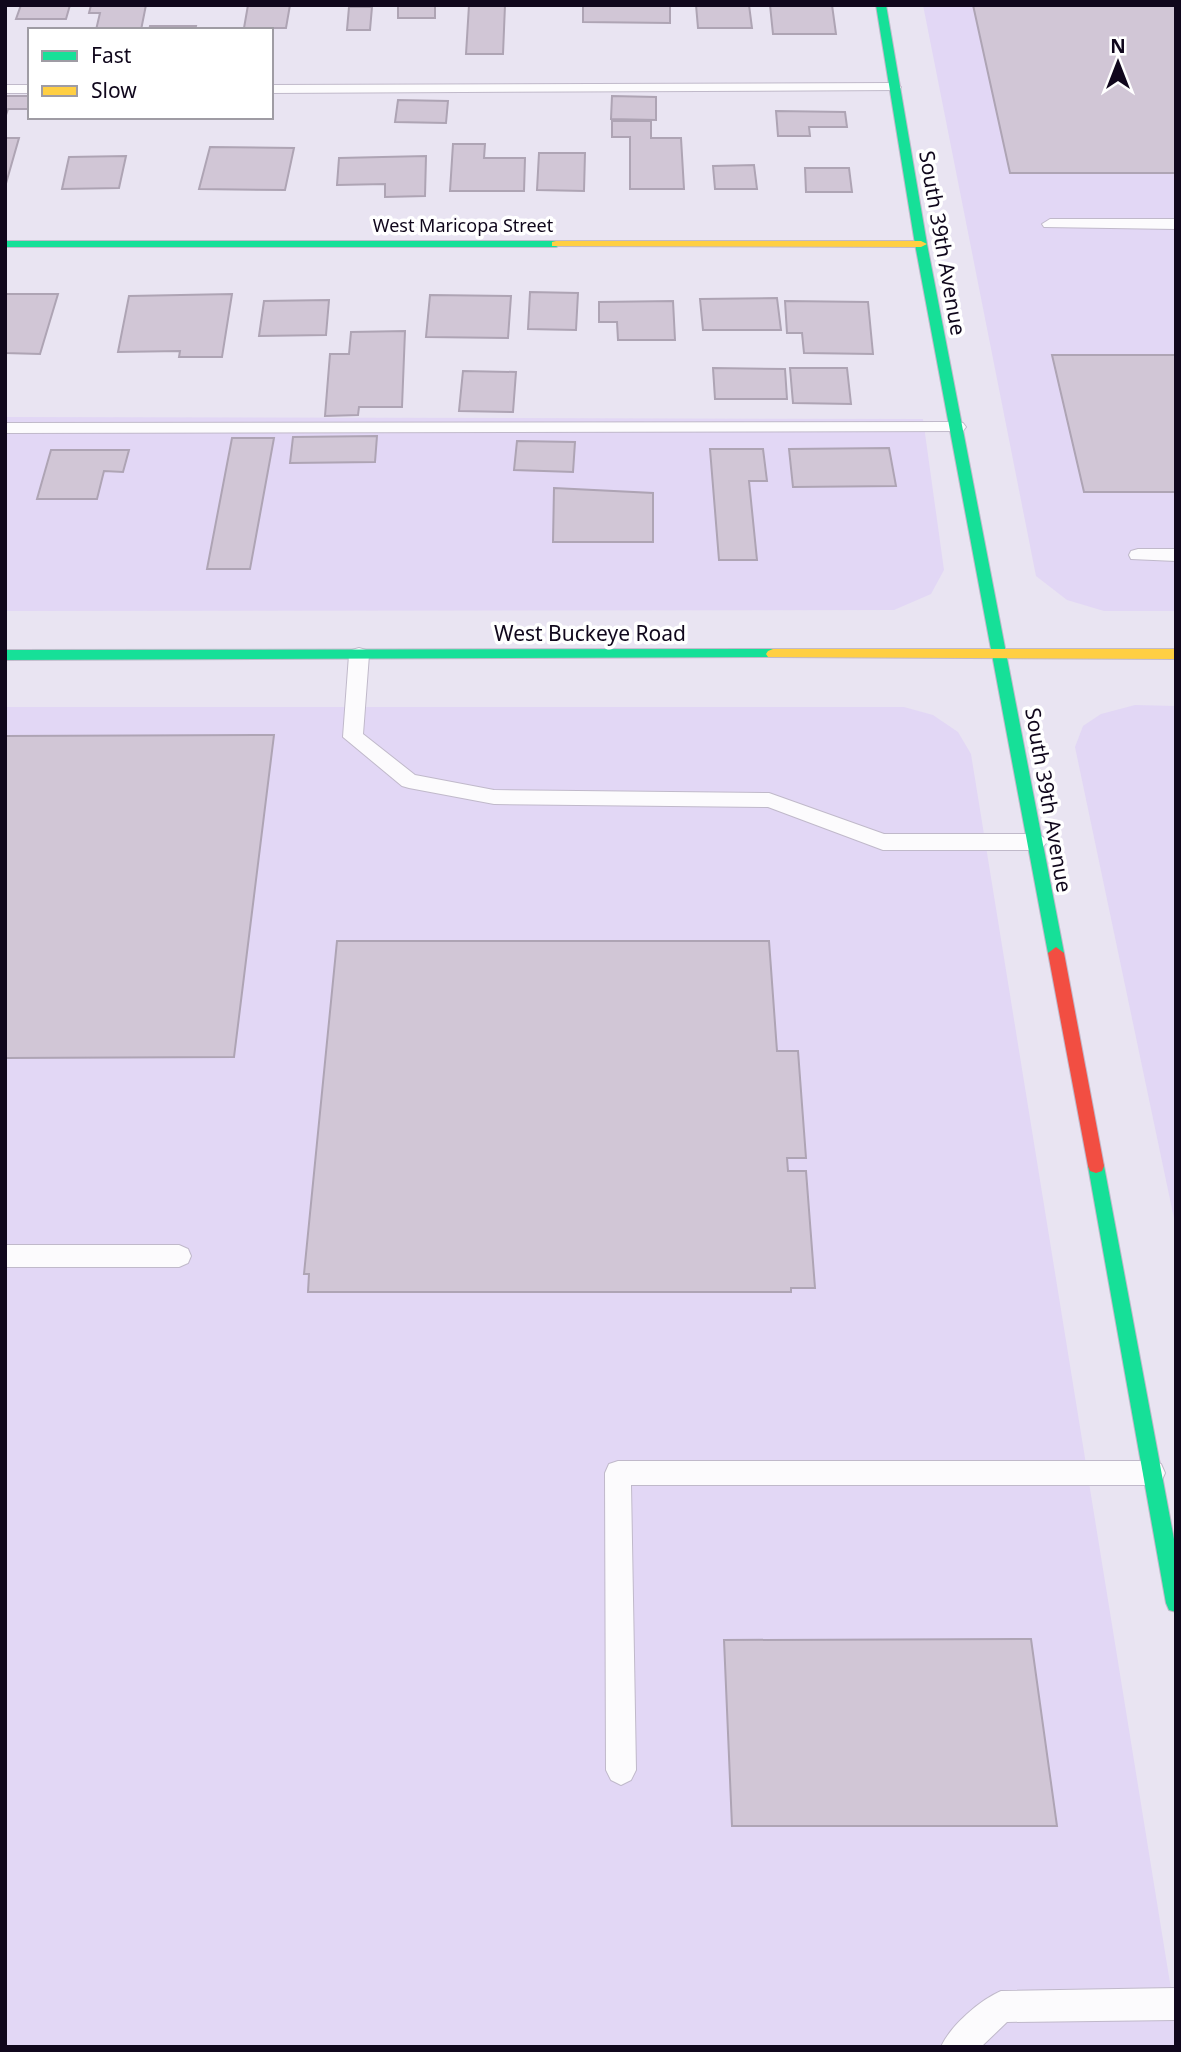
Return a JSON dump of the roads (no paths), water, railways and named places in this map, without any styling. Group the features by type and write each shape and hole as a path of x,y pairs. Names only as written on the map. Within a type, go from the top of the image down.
{"street":[{"name":"South 39th Avenue","path":"881,5 920,244 1001,654 1176,1603"},
{"name":"West Maricopa Street","path":"5,244 920,244"},
{"name":"West Buckeye Road","path":"5,655 1176,654"}],"lane":[{"path":"273,89 894,88"},
{"path":"5,89 28,89"},
{"path":"1050,224 1176,224"},
{"path":"5,428 957,427"},
{"path":"1138,555 1176,555"},
{"path":"359,654 354,737 410,780 494,797 769,800 883,842 1036,842"},
{"path":"5,1256 179,1256"},
{"path":"621,1770 618,1474 1152,1474"},
{"path":"957,2047 1001,2007 1176,2004"}]}
